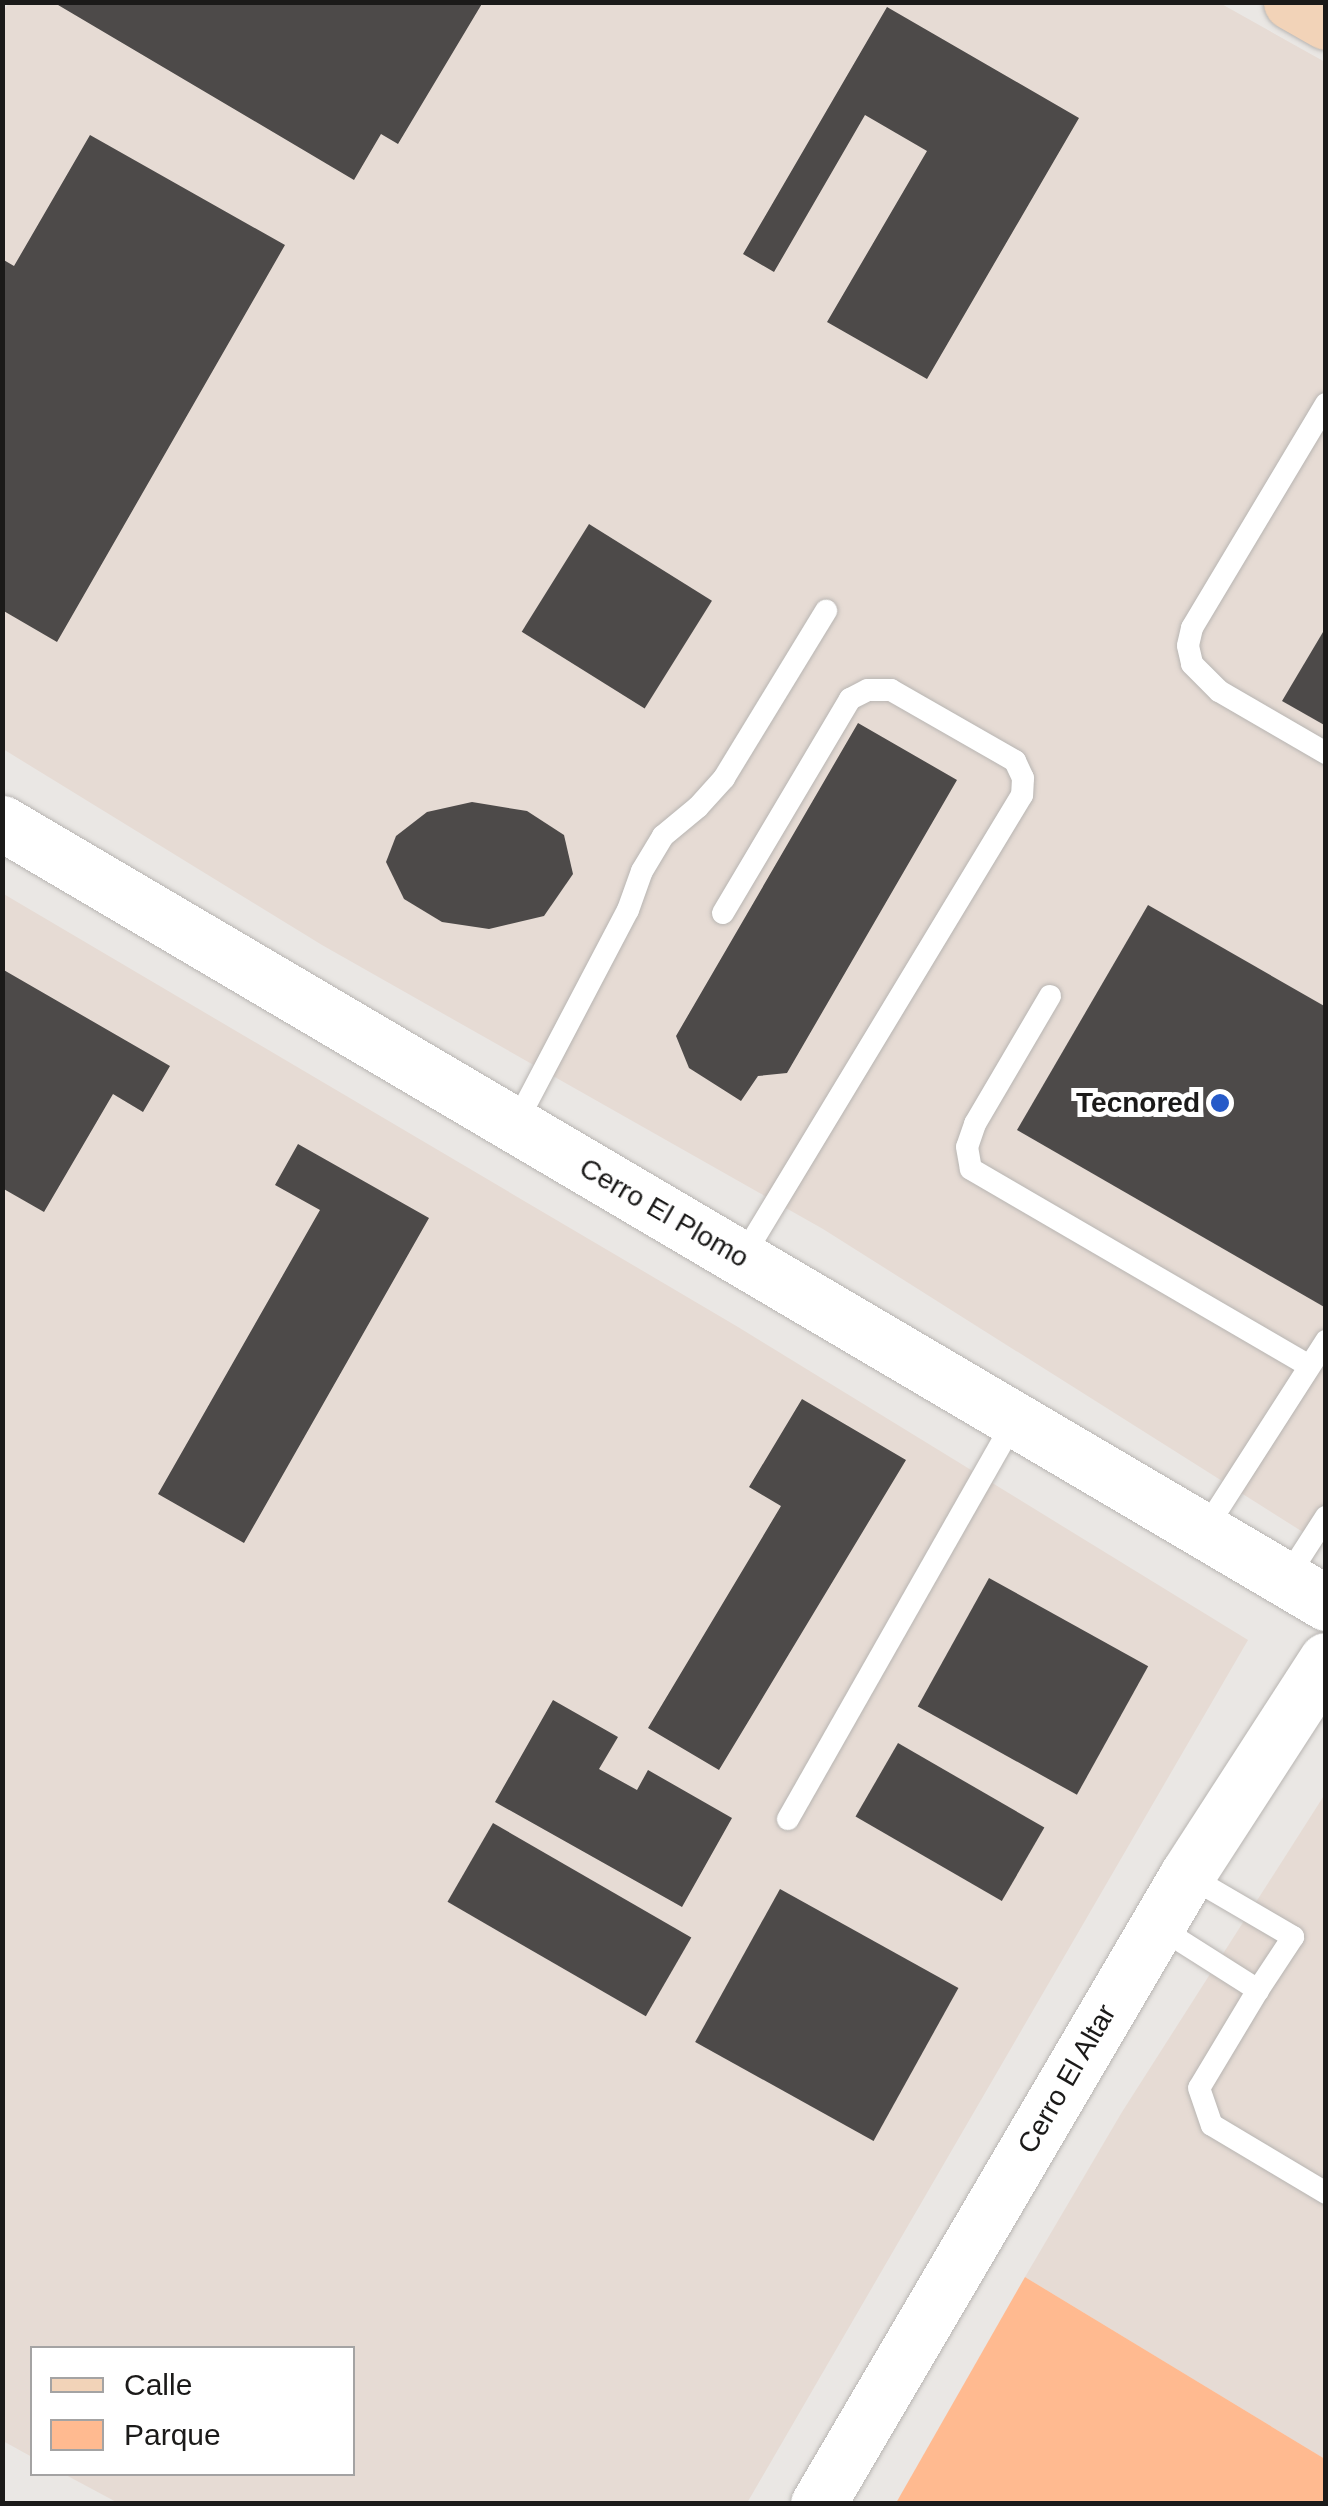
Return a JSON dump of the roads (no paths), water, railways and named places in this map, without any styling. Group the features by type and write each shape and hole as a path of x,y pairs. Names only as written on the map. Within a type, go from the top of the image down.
{"main road":[{"path":"1290,2 1326,22"}],"street":[{"name":"Cerro El Plomo","path":"2,823 1306,1591"},
{"name":"Cerro El Altar","path":"818,2504 1187,1874 1326,1660"}],"lane":[{"path":"1326,404 1192,628 1188,646 1192,664 1218,691 1326,753"},
{"path":"515,1125 663,836 724,778 826,611"},
{"path":"723,914 850,700 868,690 891,690 1015,762 1023,778 1022,796 742,1259"},
{"path":"1050,996 975,1124 966,1148 971,1169 1309,1366"},
{"path":"1204,1531 1326,1340"},
{"path":"788,1819 1015,1420"},
{"path":"1306,1591 1326,1517"},
{"path":"1187,1874 1293,1937 1199,2088 1212,2125 1326,2193"},
{"path":"1157,1926 1258,1990"}],"place":[{"name":"Tecnored","path":"1220,1103"}]}
